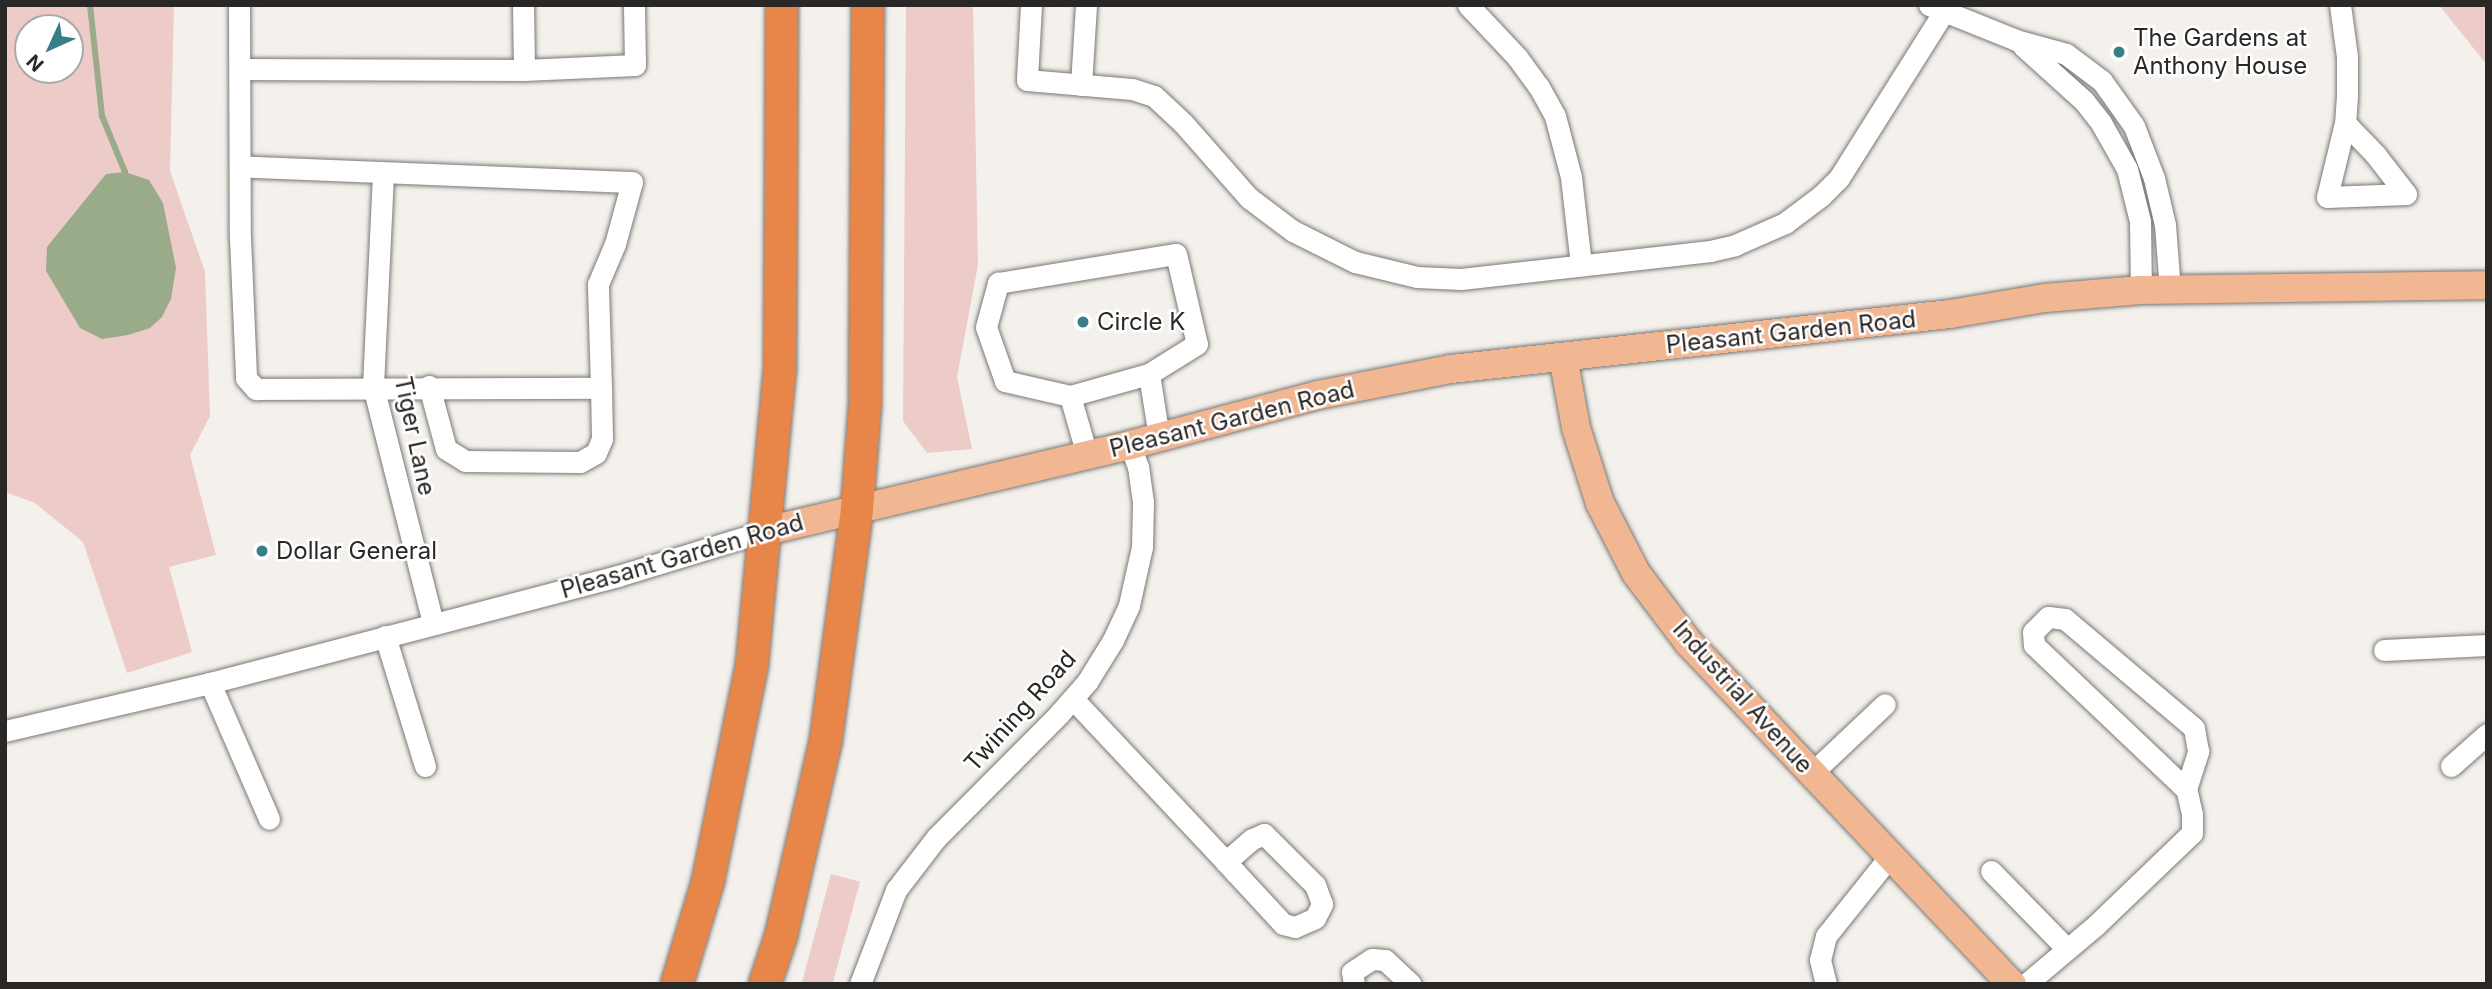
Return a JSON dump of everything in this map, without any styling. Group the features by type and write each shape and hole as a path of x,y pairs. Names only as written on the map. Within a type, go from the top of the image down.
{"highway":[{"path":"677,984 708,881 752,664 762,532 774,454 780,370 782,5"},
{"path":"765,984 780,936 826,739 857,509 865,404 868,5"}],"main road":[{"name":"Pleasant Garden Road","path":"762,532 1087,455 1318,396 1451,369 1950,314 2045,298 2141,290 2487,285"},
{"name":"Industrial Avenue","path":"1563,357 1576,428 1600,503 1636,573 1689,643 2012,984"}],"street":[{"path":"239,5 246,377 256,389 373,386 601,388"},
{"path":"523,5 524,70"},
{"path":"240,69 524,70 635,65 634,5"},
{"path":"1031,5 1027,80 1132,89 1154,96 1183,123 1249,198 1321,246 1355,262 1417,277 1461,279 1735,245 1760,235 1802,211 1821,196 1853,158 1936,8 2017,40 2066,54 2086,67 2104,84 2134,126 2149,162 2165,225 2170,290"},
{"path":"1081,85 1086,5"},
{"path":"1468,5 1517,57 1539,87 1555,116 1571,177 1581,265"},
{"path":"2340,5 2347,57 2345,123"},
{"path":"2017,40 2084,102 2101,123 2127,169 2140,221 2141,290"},
{"path":"2084,102 2104,84"},
{"path":"2127,169 2149,162"},
{"path":"241,166 383,174 632,182 615,244 598,284 602,439 596,453 580,462 465,461 446,449 429,386"},
{"name":"Tiger Lane","path":"383,174 373,386 433,623"},
{"path":"1176,254 1198,344 1149,374 1070,396 1005,381 986,327 998,283 1176,254"},
{"path":"1149,374 1159,437"},
{"path":"1070,396 1087,455"},
{"name":"Twining Road","path":"860,984 896,890 936,838 1073,699 1114,640 1129,605 1142,547 1143,502 1138,467 1130,444"},
{"name":"Pleasant Garden Road","path":"5,731 210,683 618,576 762,532"},
{"path":"2026,984 2192,833 2192,814 2186,789 2198,751 2194,728 2065,619 2049,617 2034,632 2034,645 2186,789"},
{"path":"385,636 425,766"},
{"path":"2384,650 2487,646"},
{"path":"210,683 270,819"},
{"path":"1073,699 1283,924 1295,927 1315,918 1322,904 1315,885 1264,834 1252,839 1226,862"},
{"path":"1812,773 1885,704"},
{"path":"2451,766 2487,734"},
{"path":"1826,984 1819,961 1826,936 1890,856"},
{"path":"1991,871 2067,949"},
{"path":"1354,984 1352,972 1373,959 1385,960 1411,984"}],"shaded area":[{"path":"5,5 174,5 170,171 205,272 210,416 190,455 216,555 169,567 192,652 127,673 83,542 35,503 5,492"},
{"path":"906,5 973,5 978,265 957,377 972,449 927,453 903,421"},
{"path":"2439,5 2487,5 2487,65"},
{"path":"125,172 149,180 163,203 176,268 171,299 162,317 150,328 102,339 80,328 46,271 47,247 106,174"},
{"path":"831,874 860,882 833,984 802,984"}],"waterway":[{"path":"90,5 102,116 125,178"}],"place":[{"name":"The Gardens at Anthony House","path":"2119,52"},
{"name":"Circle K","path":"1083,322"},
{"name":"Dollar General","path":"262,551"}]}
